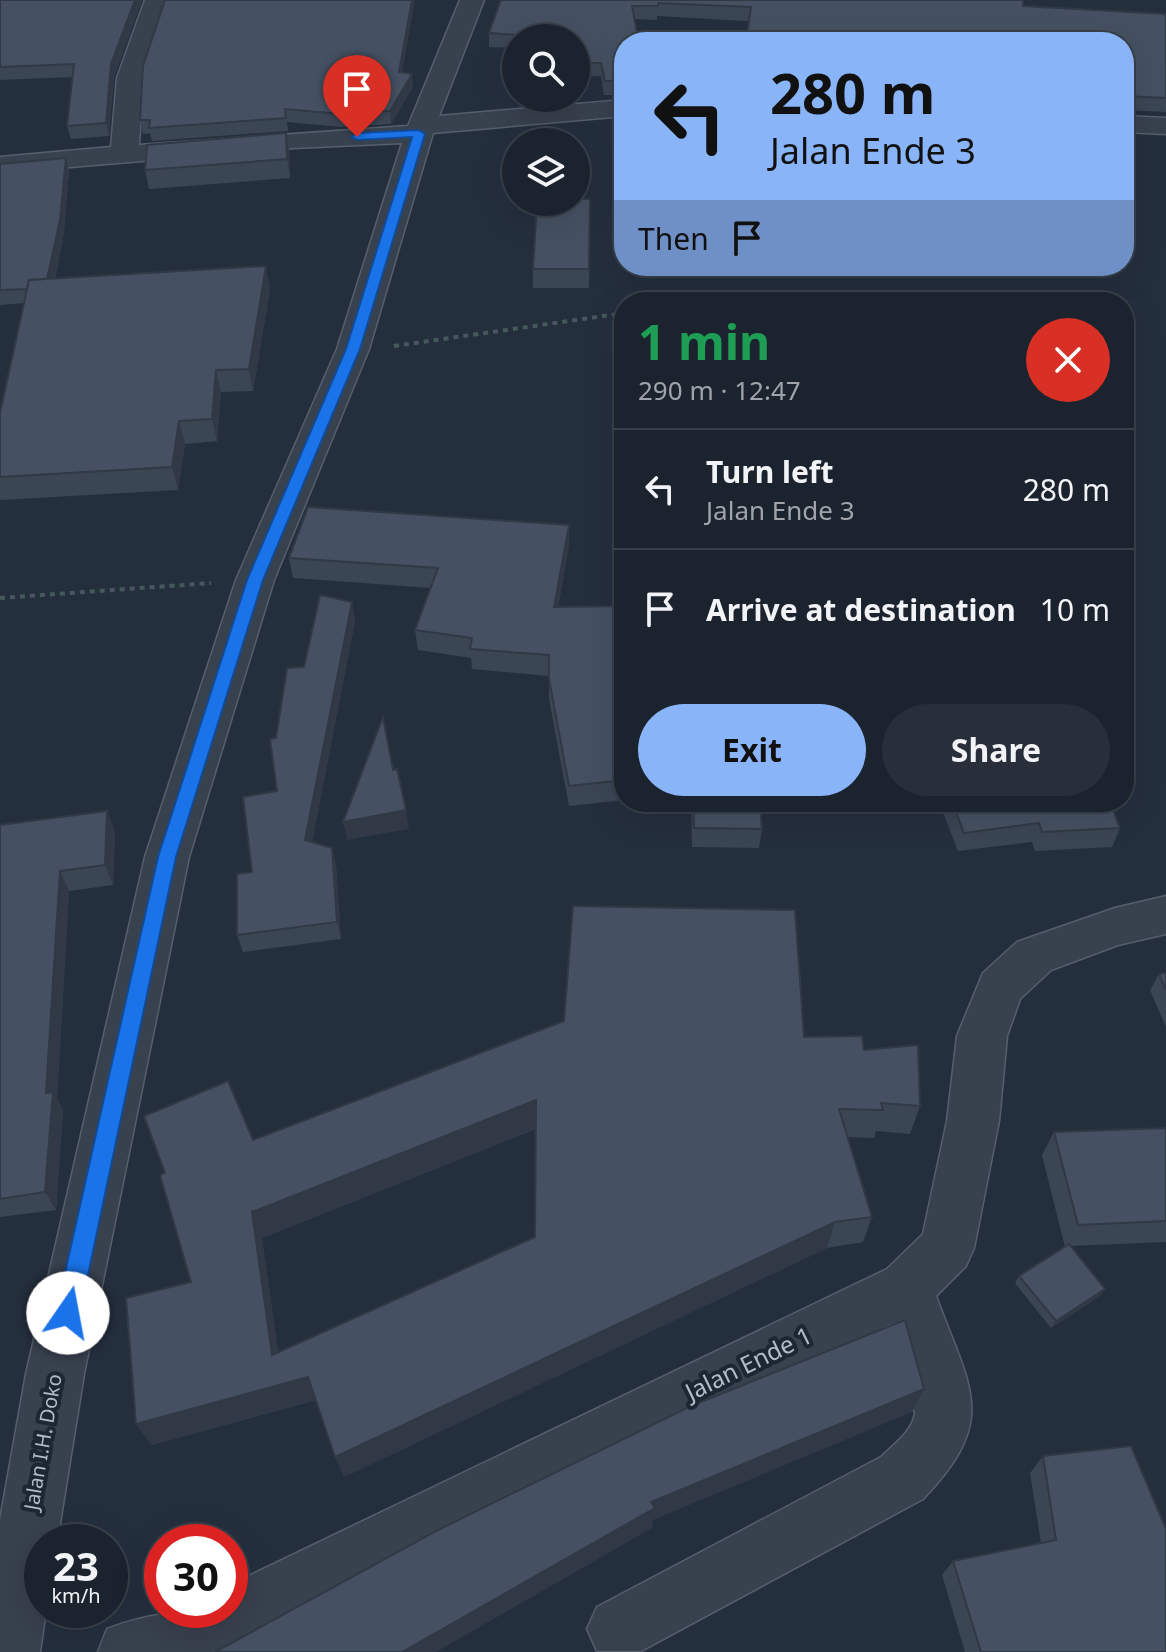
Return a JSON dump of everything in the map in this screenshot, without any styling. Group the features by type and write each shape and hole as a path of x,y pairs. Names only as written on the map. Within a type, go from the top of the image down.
{"street":[{"path":"124,154 130,78 157,0"},
{"name":"Jalan I.H. Doko","path":"8,1652 55,1374 167,857 255,580 353,349 422,130 472,0"},
{"path":"0,165 422,130 614,109"},
{"path":"1134,124 1166,126"},
{"name":"Jalan Ende 1","path":"130,1652 187,1639 906,1288 947,1248 973,1121 982,1036 1000,987 1034,956 1115,927 1166,915"},
{"path":"619,1629 902,1478 931,1446 944,1422 935,1371 906,1288"}],"path":[{"path":"353,349 441,342 614,315"},
{"path":"0,598 255,580"}],"building":[{"path":"0,0 135,0 111,64 106,123 67,126 74,64 0,67"},
{"path":"165,0 412,0 399,72 412,74 390,111 340,114 285,109 286,118 149,128 150,120 140,120 143,66"},
{"path":"501,0 1023,0 1023,6 1166,14 1166,98 1134,96 1134,32 747,32 751,7 658,3 658,6 632,6 637,32 614,32 614,81 605,81 601,63 590,63 590,24 502,24 502,34 489,33"},
{"path":"286,133 287,159 145,170 147,145"},
{"path":"66,158 60,220 47,279 29,280 27,289 0,290 0,164"},
{"path":"536,216 590,216 589,269 533,269"},
{"path":"266,266 249,369 216,370 212,419 179,421 172,467 0,477 0,413 29,280"},
{"path":"308,507 569,525 554,607 614,606 614,781 569,786 549,679 549,655 470,649 472,638 415,630 438,568 289,558"},
{"path":"320,595 352,602 305,840 332,848 337,922 237,935 237,874 252,872 243,797 277,791 270,739 276,738 287,668 304,667"},
{"path":"383,717 393,770 397,769 406,810 343,822"},
{"path":"107,811 105,865 60,871 46,1093 53,1092 45,1192 0,1199 0,825"},
{"path":"693,812 761,812 762,829 694,828"},
{"path":"956,812 1114,812 1120,828 1042,832 1039,823 964,833"},
{"path":"573,906 795,910 804,1037 862,1036 864,1050 918,1045 920,1106 881,1103 883,1110 839,1109 872,1217 835,1222 335,1457 308,1377 136,1424 126,1298 191,1282 160,1175 165,1173 144,1116 228,1081 253,1140 564,1021","holes":["536,1100 535,1237 272,1355 252,1212"]},
{"path":"1166,973 1166,990 1159,974"},
{"path":"1166,1128 1166,1221 1078,1225 1054,1132"},
{"path":"1069,1244 1105,1289 1056,1321 1019,1276"},
{"path":"905,1320 924,1389 651,1502 655,1508 402,1652 215,1652 436,1531 691,1406"},
{"path":"1131,1446 1166,1529 1166,1652 981,1652 953,1561 1056,1540 1043,1456"}],"route":[{"path":"68,1313 167,857 255,580 353,349 419,134 357,137"}]}
